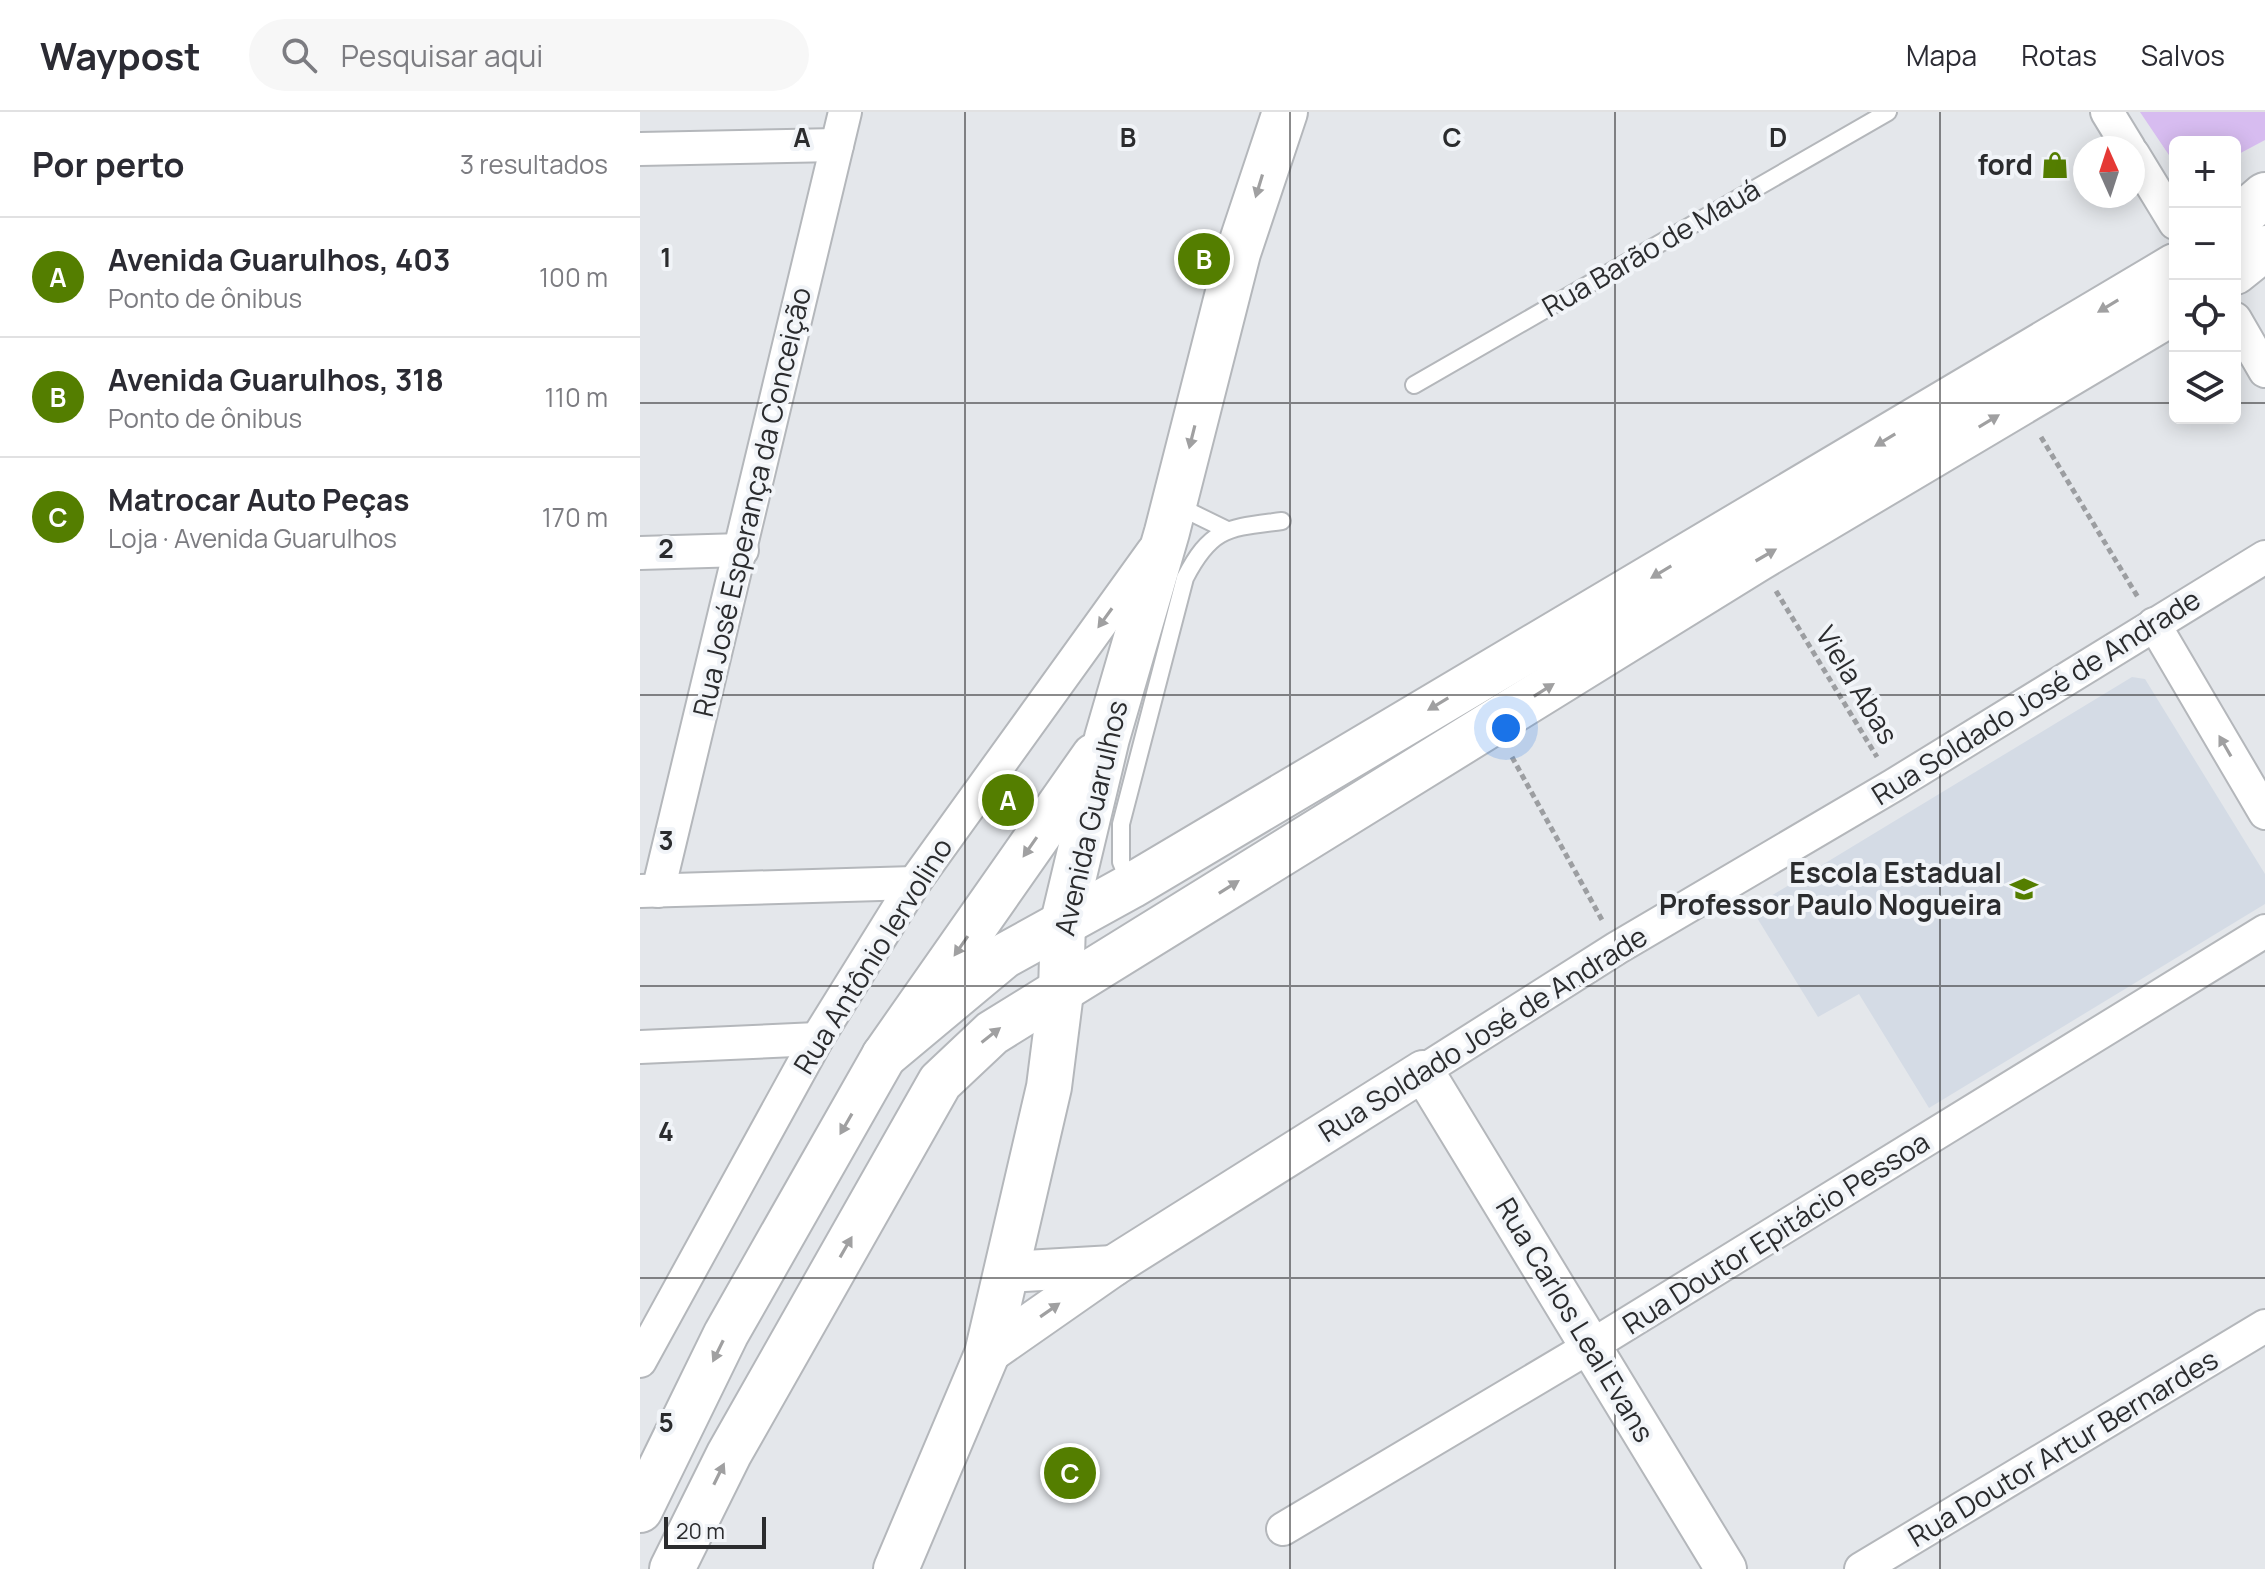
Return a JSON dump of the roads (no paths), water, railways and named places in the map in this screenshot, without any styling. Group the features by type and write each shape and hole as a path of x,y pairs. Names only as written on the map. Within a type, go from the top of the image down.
{"main road":[{"name":"Avenida Guarulhos","path":"896,1569 987,1354 1038,1146 1061,992 1063,922 1107,738 1171,518 1238,253 1285,112"},
{"path":"2241,216 2265,195"},
{"path":"2241,267 2265,248"},
{"path":"884,1056 1004,956 1131,886 2169,270"},
{"path":"672,1569 729,1454 940,1082 992,1033 1743,568 2169,315"},
{"path":"640,1510 726,1334 884,1056 1107,738"},
{"path":"1063,922 1104,930 1162,928"}],"street":[{"name":"Rua José Esperança da Conceição","path":"649,891 742,550 845,112"},
{"path":"2107,112 2122,136"},
{"path":"640,149 837,145"},
{"path":"2145,174 2169,213"},
{"path":"2241,329 2265,371"},
{"name":"Rua Antônio Iervolino","path":"640,1361 817,1039 914,883 1171,518"},
{"path":"640,553 742,550"},
{"name":"Rua Soldado José de Andrade","path":"987,1354 1113,1266 1617,948 1894,785 2265,557"},
{"path":"2154,624 2265,813"},
{"path":"649,891 914,883"},
{"name":"Rua Doutor Epitácio Pessoa","path":"1283,1529 1591,1346 2265,931"},
{"path":"640,1047 817,1039"},
{"name":"Rua Carlos Leal Evans","path":"1423,1071 1726,1569"},
{"name":"Rua Soldado José de Andrade","path":"1007,1272 1113,1266"},
{"name":"Rua Doutor Artur Bernardes","path":"1861,1569 2265,1326"}],"lane":[{"name":"Rua Barão de Mauá","path":"1414,385 1888,112"},
{"path":"1171,518 1225,529 1282,521"},
{"path":"1131,886 1121,862 1121,824 1185,578 1206,546 1225,529"}],"place":[{"name":"ford","path":"2055,165"},
{"name":"Avenida Guarulhos, 318","path":"1204,259"},
{"name":"Avenida Guarulhos, 403","path":"1008,800"},
{"name":"Escola Estadual Professor Paulo Nogueira","path":"2024,889"},
{"name":"Matrocar Auto Peças","path":"1070,1473"}]}
